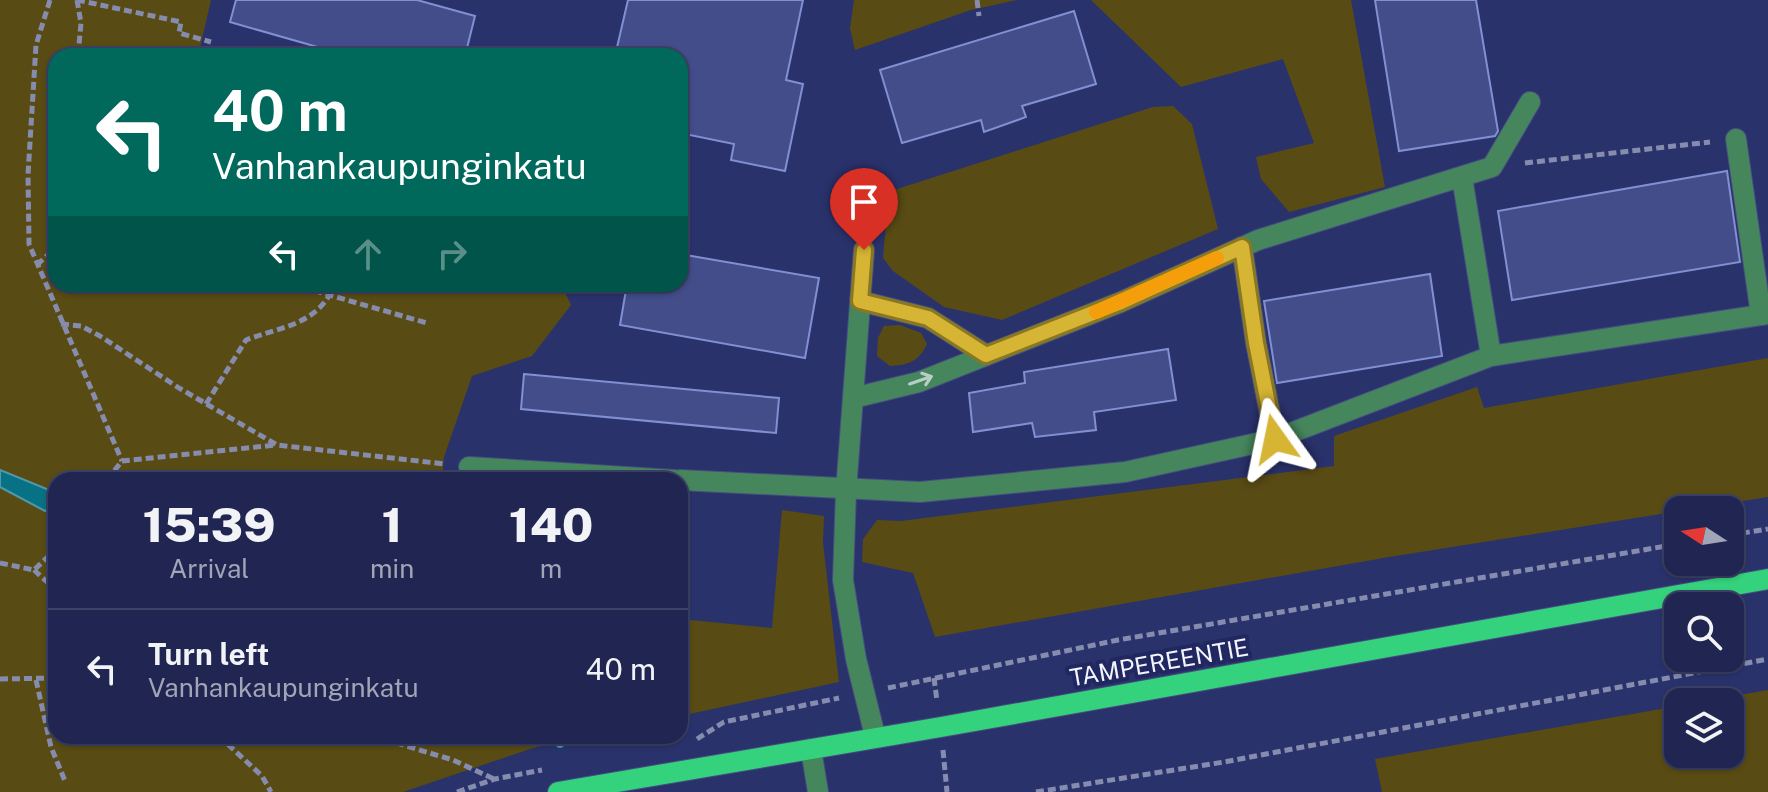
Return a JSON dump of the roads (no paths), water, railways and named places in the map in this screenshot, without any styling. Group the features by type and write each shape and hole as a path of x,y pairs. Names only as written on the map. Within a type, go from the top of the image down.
{"main road":[{"name":"TAMPEREENTIE","path":"558,792 1768,579"}],"street":[{"path":"853,398 919,382 1121,302 1242,247 1492,167 1530,102"},
{"path":"688,481 846,491 920,492 1125,472 1275,439 1491,356 1764,315 1736,139"},
{"path":"1462,177 1491,356"},
{"path":"1242,247 1256,343 1275,439"},
{"path":"864,250 846,491 843,580 863,693 875,736"},
{"path":"860,301 928,318 986,355"},
{"path":"469,467 548,472"},
{"path":"811,749 818,792"}]}
